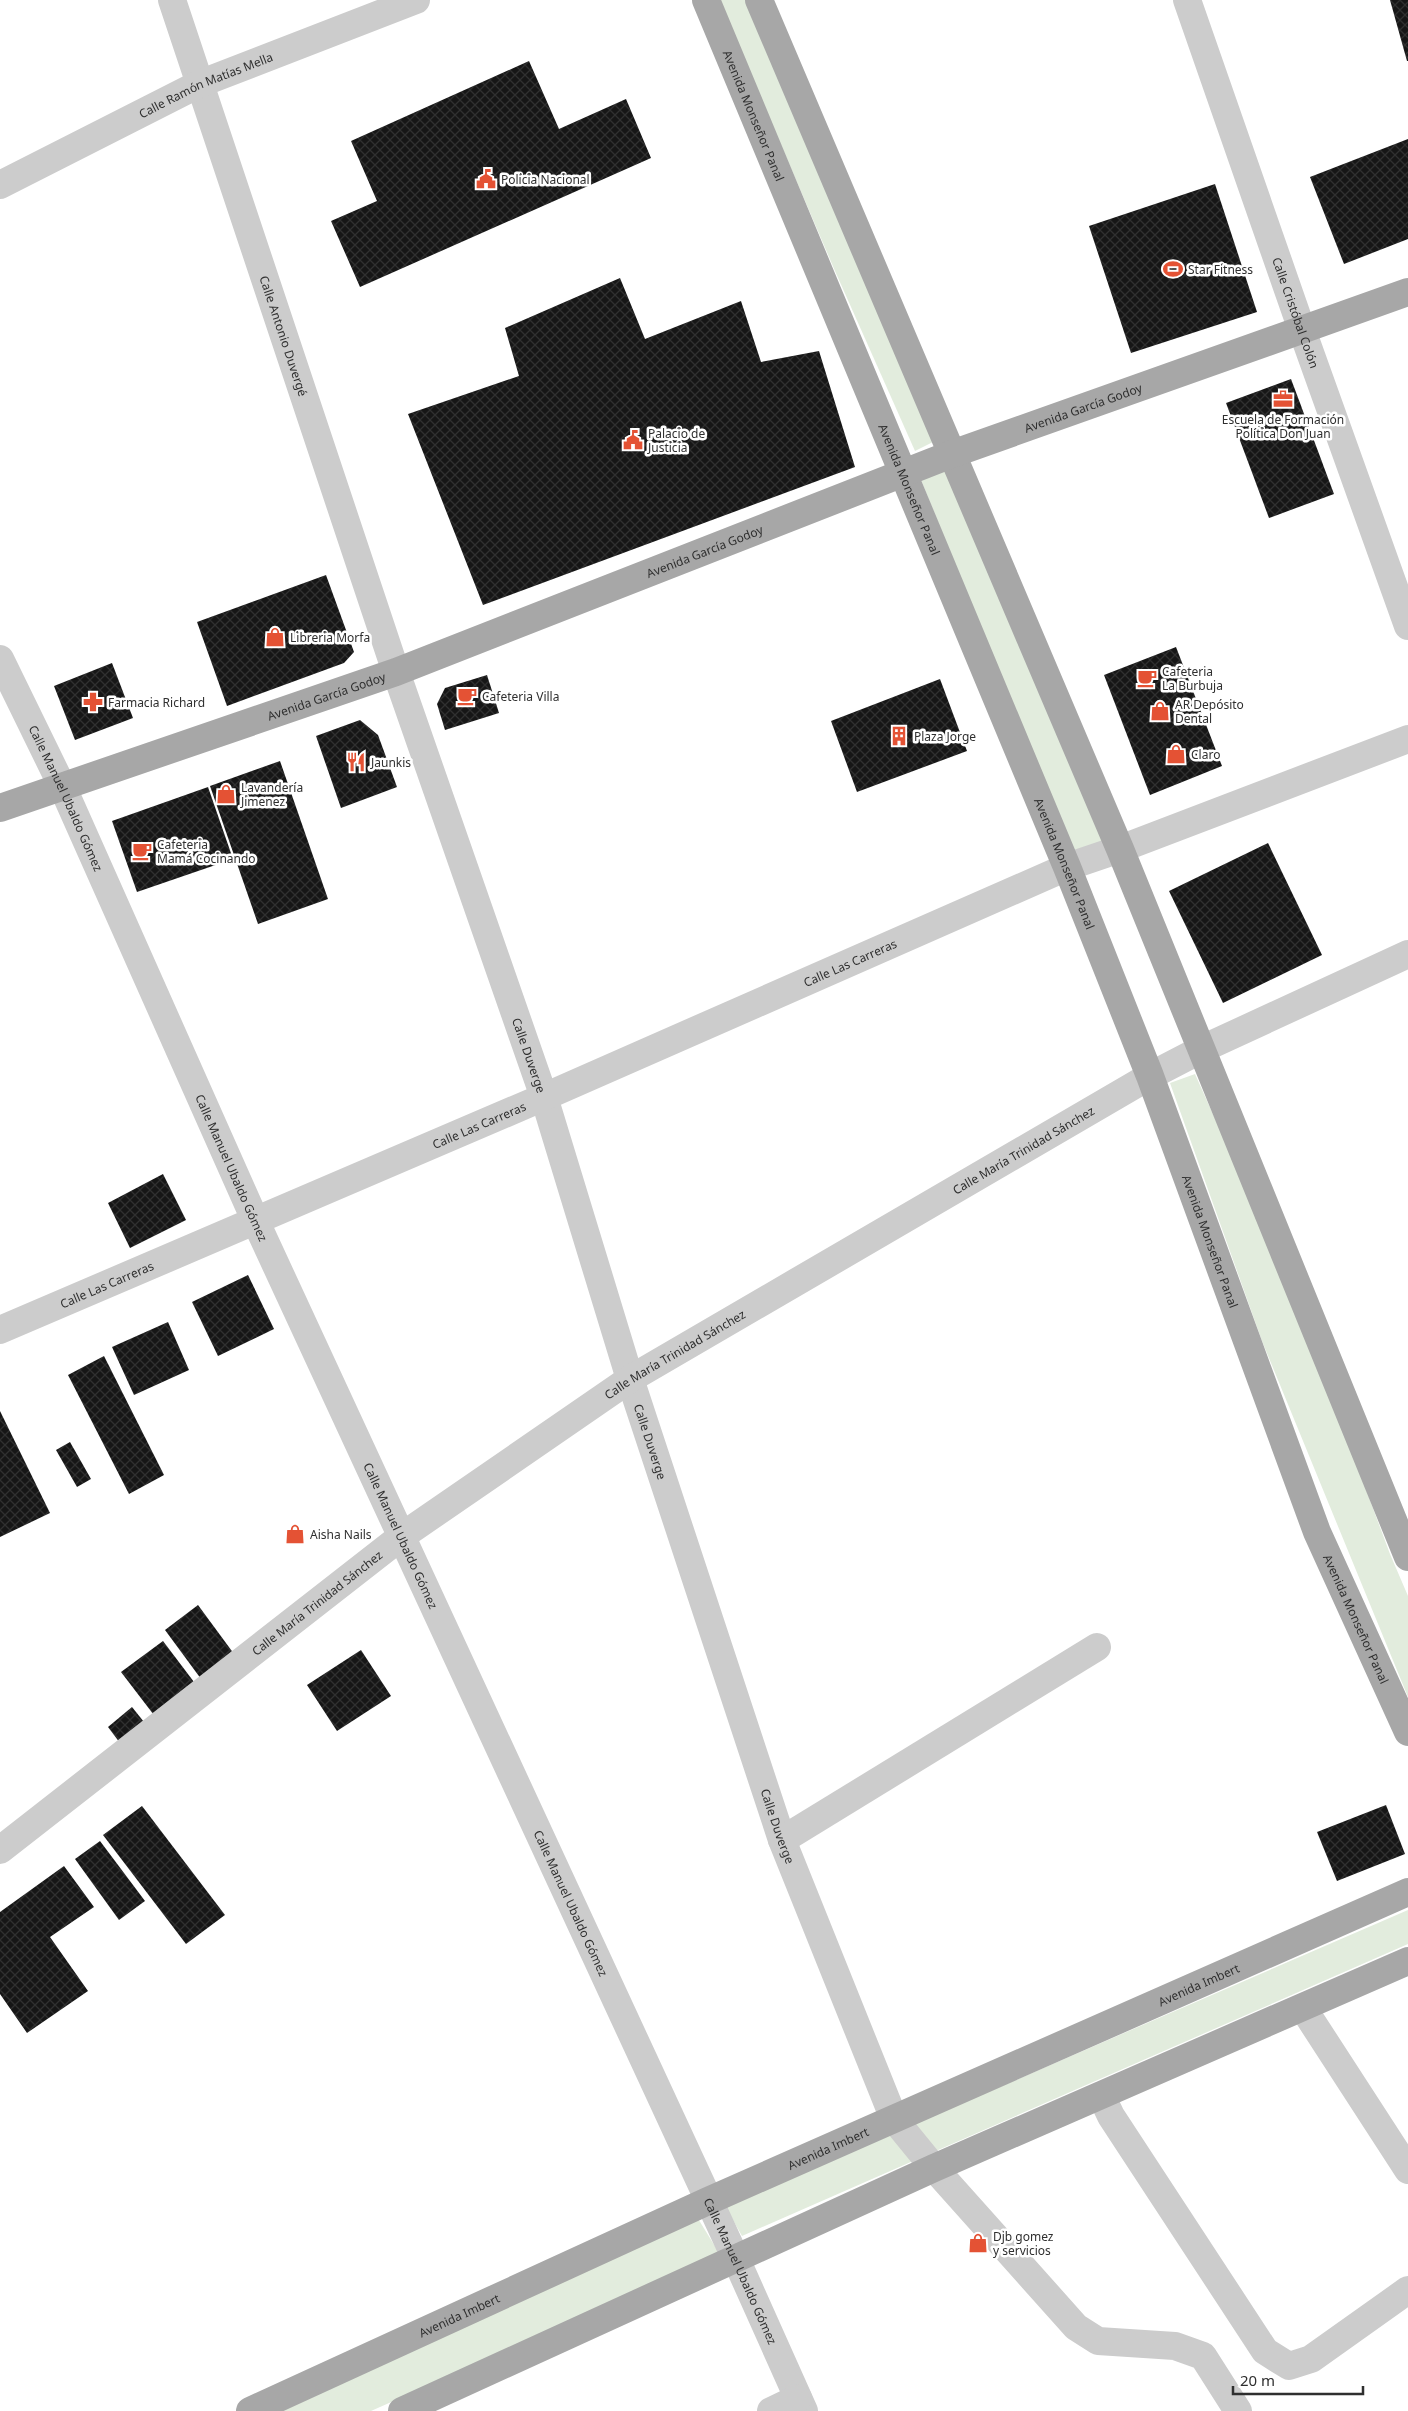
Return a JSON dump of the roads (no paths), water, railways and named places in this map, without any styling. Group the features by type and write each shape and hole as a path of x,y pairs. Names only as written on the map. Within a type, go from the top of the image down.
{"main road":[{"name":"Avenida Monseñor Panal","path":"706,0 1067,867 1150,1076 1317,1532 1408,1732"},
{"path":"759,0 1120,849 1408,1557"},
{"name":"Avenida García Godoy","path":"0,808 63,788 396,672 952,454 1408,292"},
{"name":"Avenida Imbert","path":"250,2411 708,2201 1408,1892"},
{"path":"402,2411 934,2168 1102,2097 1408,1961"}],"street":[{"name":"Calle Antonio Duvergé","path":"172,0 396,672"},
{"name":"Calle Ramón Matías Mella","path":"0,185 199,84 416,0"},
{"name":"Calle Cristóbal Colón","path":"1187,0 1408,626"},
{"name":"Calle Manuel Ubaldo Gómez","path":"0,659 63,788 256,1222 801,2404"},
{"name":"Calle Duverge","path":"396,672 544,1097 630,1379 782,1840 894,2120 934,2168 1076,2327 1098,2341 1176,2346 1203,2356 1238,2411"},
{"name":"Calle Las Carreras","path":"0,1330 256,1222 1067,867 1120,849 1408,739"},
{"name":"Calle María Trinidad Sánchez","path":"0,1850 402,1536 630,1379 1150,1076 1202,1049 1408,954"},
{"path":"782,1840 1097,1647"},
{"path":"1303,2008 1408,2170"},
{"path":"1102,2097 1112,2116 1265,2351 1289,2366 1311,2359 1408,2290"},
{"path":"771,2411 801,2404"}],"place":[{"name":"Policia Nacional","path":"486,179"},
{"name":"Star Fitness","path":"1173,269"},
{"name":"Escuela de Formación Política Don Juan","path":"1283,399"},
{"name":"Palacio de Justicia","path":"633,440"},
{"name":"Libreria Morfa","path":"275,637"},
{"name":"Cafeteria La Burbuja","path":"1147,678"},
{"name":"Cafeteria Villa","path":"467,696"},
{"name":"Farmacia Richard","path":"93,702"},
{"name":"AR Depósito Dental","path":"1160,711"},
{"name":"Plaza Jorge","path":"899,736"},
{"name":"Claro","path":"1176,754"},
{"name":"Jaunkis","path":"356,762"},
{"name":"Lavandería Jimenez","path":"226,794"},
{"name":"Cafeteria Mamá Cocinando","path":"142,851"},
{"name":"Aisha Nails","path":"295,1534"},
{"name":"Djb gomez y servicios","path":"978,2243"}]}
